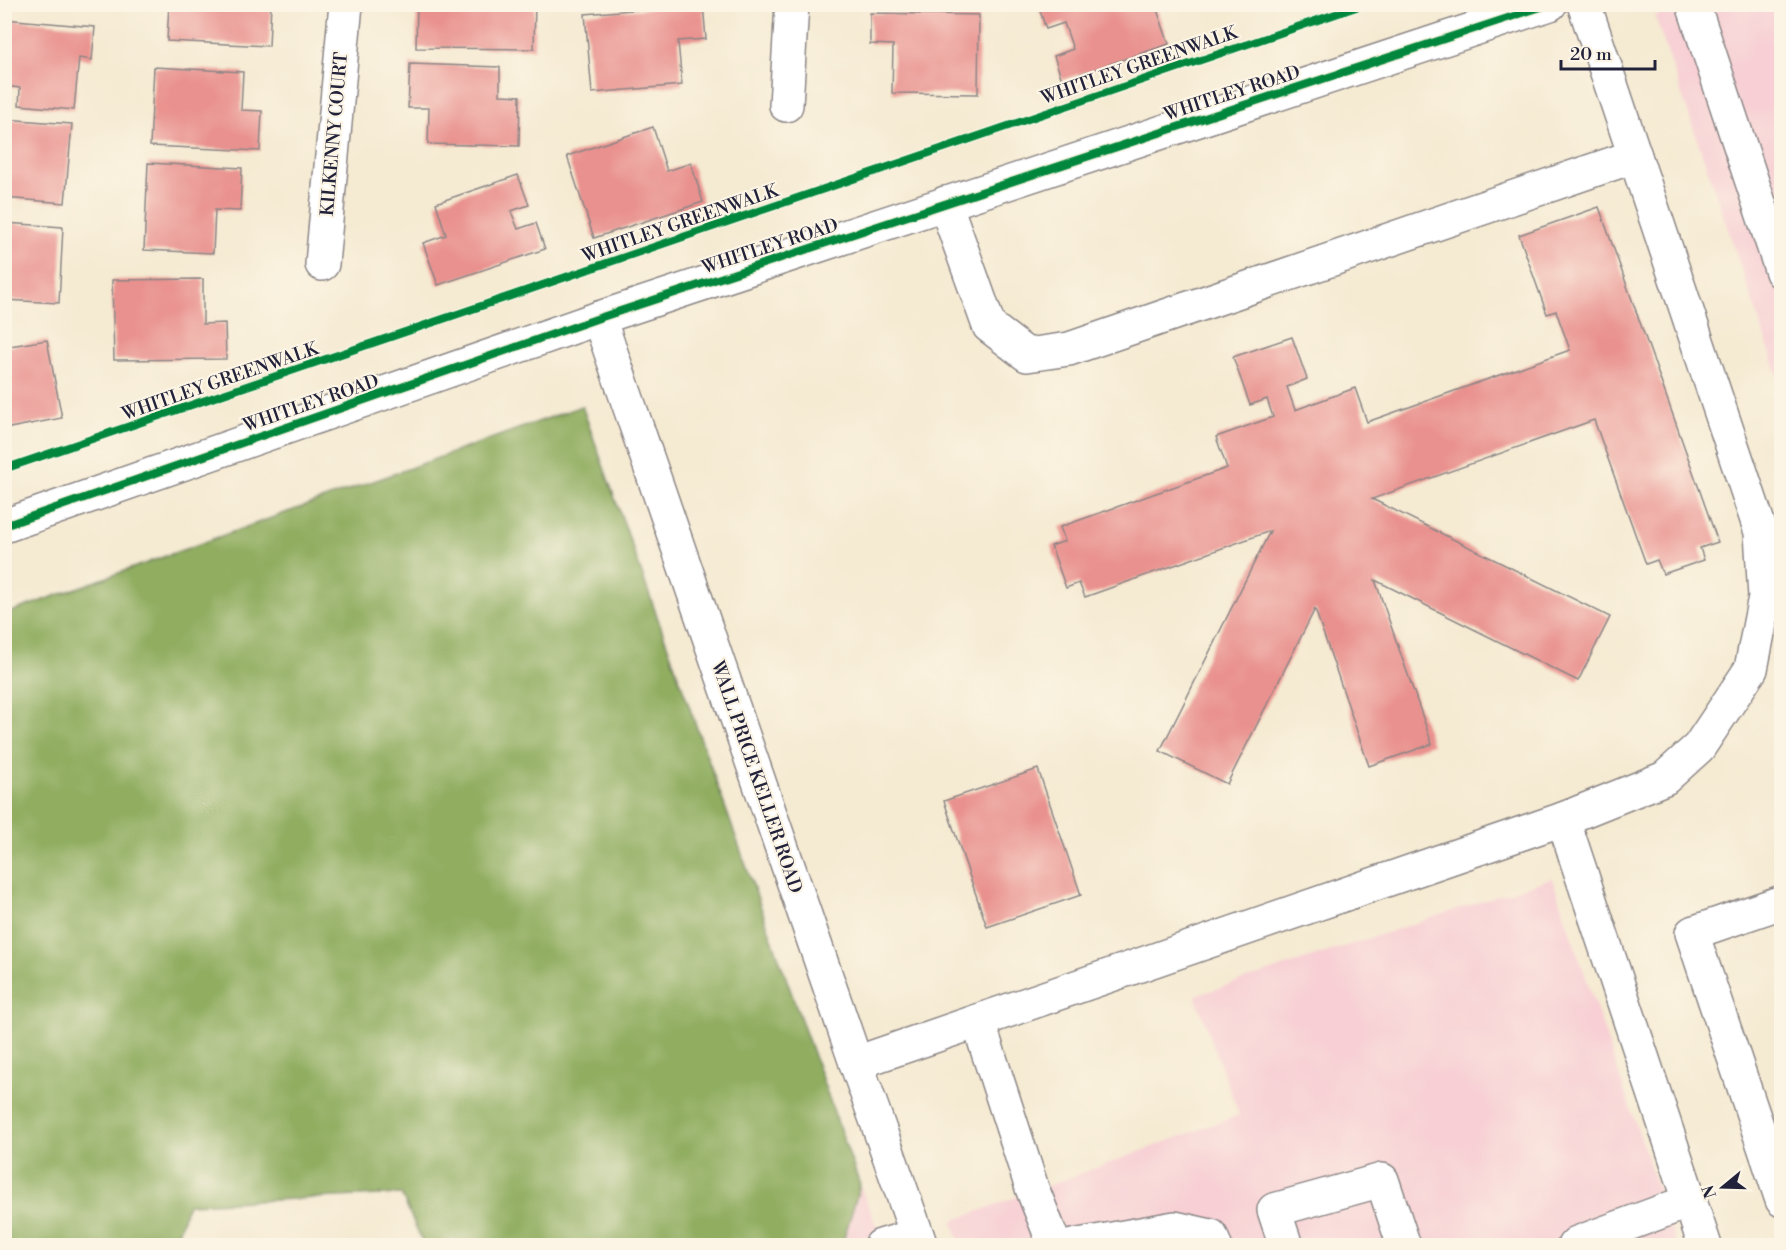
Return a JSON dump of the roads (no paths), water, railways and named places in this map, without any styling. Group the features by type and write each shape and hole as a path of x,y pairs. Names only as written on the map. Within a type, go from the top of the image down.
{"street":[{"name":"KILKENNY COURT","path":"322,264 346,4"},
{"path":"786,105 792,4"},
{"name":"WHITLEY ROAD","path":"4,526 599,318 1550,4"},
{"path":"856,1063 1563,819 1665,778 1699,747 1752,669 1765,597 1761,532 1584,4"},
{"path":"1693,4 1782,272"},
{"path":"945,203 989,326 1027,355 1069,349 1635,156"},
{"name":"WALL PRICE KELLER ROAD","path":"599,318 919,1240"},
{"path":"1563,819 1705,1245"},
{"path":"1782,902 1692,933 1782,1200"},
{"path":"978,1021 1032,1188 1055,1245"},
{"path":"1286,1245 1274,1210 1382,1180 1404,1245"},
{"path":"1574,1245 1690,1201"},
{"path":"1073,1245 1175,1228 1211,1236 1215,1245"},
{"path":"881,1245 919,1240"}]}
